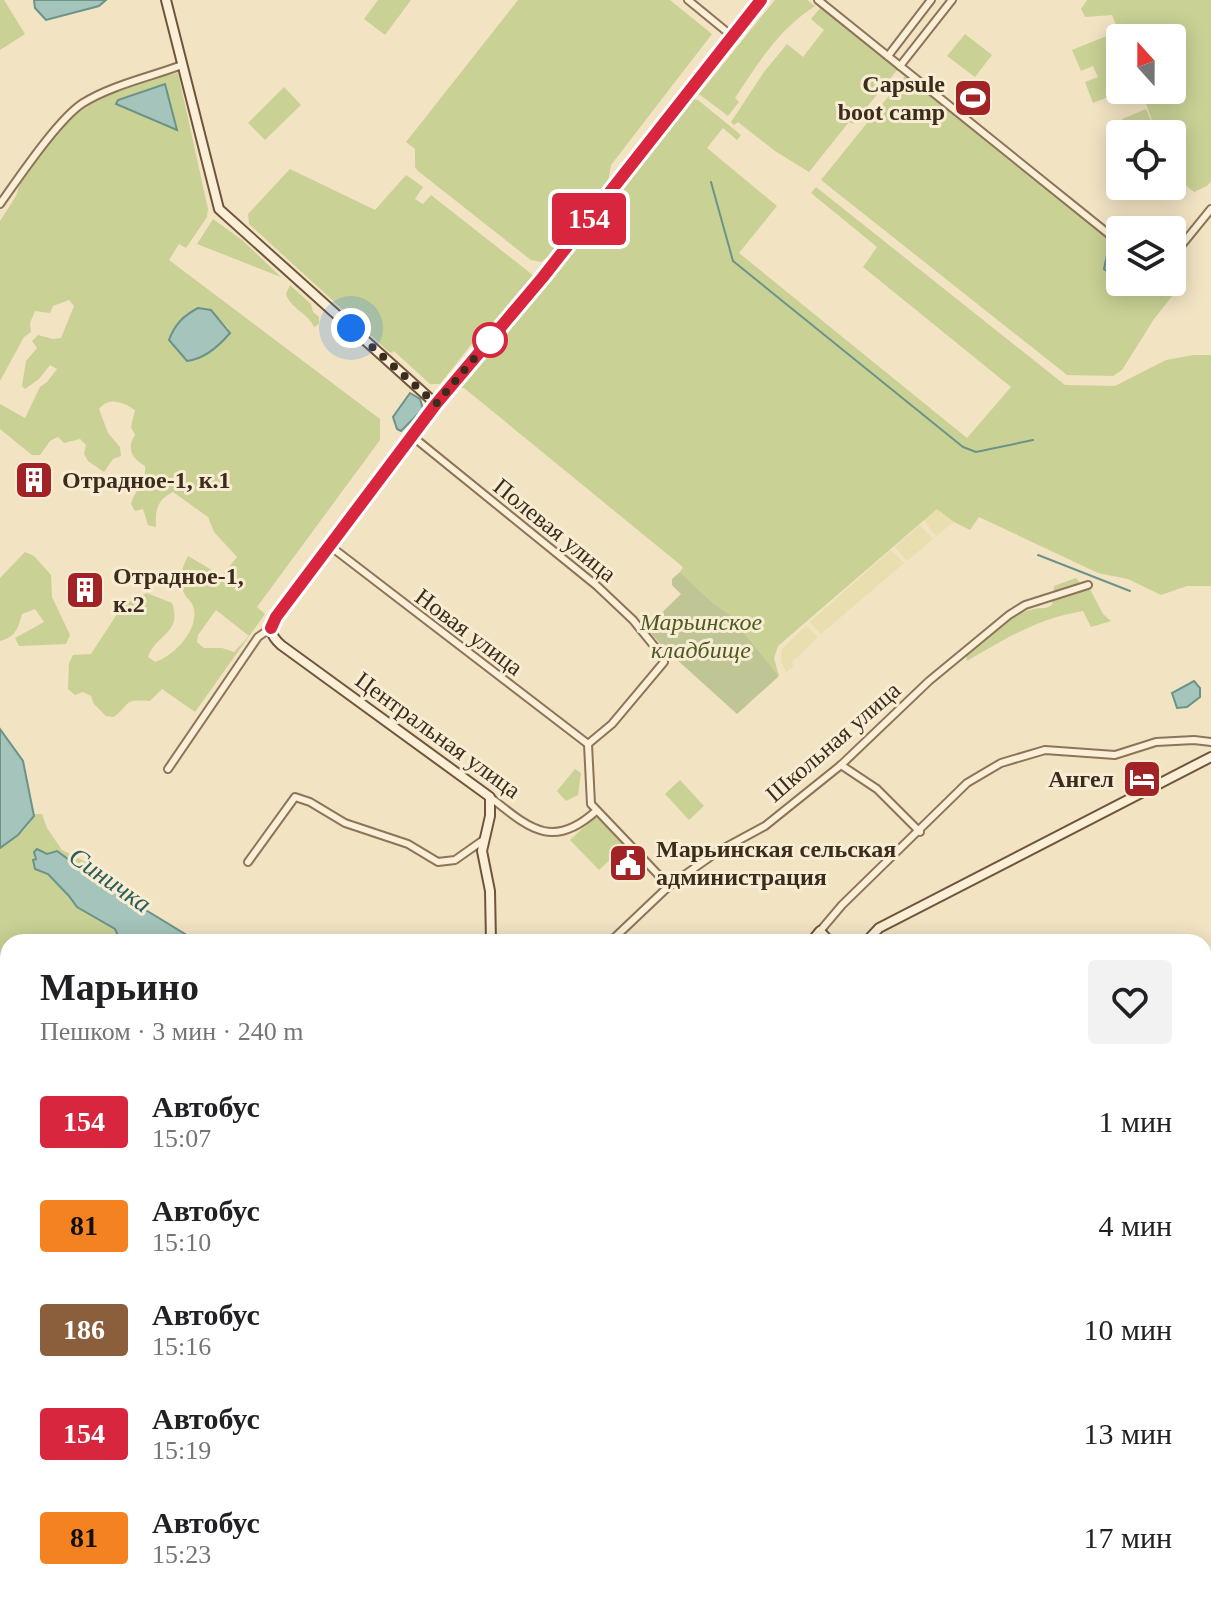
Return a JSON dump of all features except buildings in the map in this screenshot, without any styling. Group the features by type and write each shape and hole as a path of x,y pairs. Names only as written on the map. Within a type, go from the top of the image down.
{"street":[{"path":"166,0 215,200 222,213 436,404"},
{"path":"688,0 732,36"},
{"path":"168,769 258,637 271,628 276,617 436,404 543,277 761,0"},
{"path":"818,0 1106,232"},
{"path":"888,56 931,0"},
{"path":"900,66 952,0"},
{"path":"0,204 76,108 95,97 182,65"},
{"path":"1186,240 1211,209"},
{"name":"Полевая улица","path":"412,436 621,607 661,653 664,662 612,724 588,744"},
{"name":"Новая улица","path":"330,546 588,744"},
{"name":"Школьная улица","path":"618,934 669,886 717,852 765,826 841,765 929,681 1009,615 1025,605 1088,585"},
{"name":"Центральная улица","path":"271,628 272,635 281,645 525,824 540,832 553,832 575,826 596,811"},
{"path":"818,934 842,905 967,783 988,769 1016,757 1059,749 1115,755 1156,742 1211,742"},
{"path":"588,744 591,804 669,886"},
{"path":"873,934 879,928 1211,757"},
{"path":"841,765 877,789 920,832"},
{"path":"248,862 295,797 310,802 345,823 408,844 438,862 455,860 482,841"},
{"path":"490,797 490,816 482,851 490,891 491,934"},
{"path":"820,931 823,934"}],"shaded area":[{"path":"937,509 954,522 936,536 923,519"},
{"path":"920,525 933,539 907,561 895,547"},
{"path":"891,550 904,563 821,634 810,622"},
{"path":"806,626 818,637 786,672 781,660 782,649"}],"green space":[{"path":"0,0 4,0 25,34 0,50"},
{"path":"378,0 411,0 385,35 364,19"},
{"path":"518,0 670,0 712,34 611,165 608,182 577,219 574,213 557,235 560,242 555,251 541,262 531,260 418,171 415,167 415,149 406,142"},
{"path":"775,0 807,0 815,6 791,25 770,48 735,98 739,102 728,116 699,94"},
{"path":"1087,0 1211,0 1211,181 1207,186 1194,192 1186,185 1186,120 1152,120 1146,104 1186,104 1186,24 1116,24 1112,15 1085,17 1081,9"},
{"path":"821,7 898,69 853,124 849,122 809,172 775,151 738,122 734,125 731,122 787,44 803,57 824,30 811,19"},
{"path":"965,34 992,55 975,77 947,56"},
{"path":"1106,36 1106,98 1093,103 1085,82 1098,77 1093,66 1081,71 1072,50"},
{"path":"178,73 208,209 207,217 186,248 179,244 169,260 380,419 380,440 257,607 265,614 195,712 162,689 150,701 128,703 114,717 106,716 91,696 83,692 75,695 68,689 69,663 73,655 91,654 123,605 147,593 172,603 174,621 148,657 155,662 162,659 183,642 192,626 193,607 181,583 188,556 222,576 237,557 214,532 208,517 173,492 163,498 158,506 156,527 148,525 143,509 135,511 131,504 144,477 145,466 132,453 131,444 135,435 131,427 135,410 130,407 112,401 99,409 108,433 120,447 121,456 113,459 104,472 88,461 84,454 86,445 80,439 64,443 58,437 50,441 40,455 32,455 0,429 0,404 25,418 40,387 57,369 50,365 39,379 25,389 22,386 26,361 37,348 32,341 38,335 61,338 74,306 69,300 53,306 50,313 35,311 30,323 31,332 24,337 0,381 0,221 20,184 70,120 106,96","holes":["165,84 177,130 116,104 118,100","198,308 211,310 229,329 211,350 185,360 170,336 186,314","216,610 249,636 234,652 204,648 197,642 198,635"]},
{"path":"905,76 1106,235 1106,296 1172,296 1122,370 1113,376 1067,375 821,180"},
{"path":"284,87 301,105 265,140 248,123"},
{"path":"693,99 741,135 737,140 723,128 707,148 777,206 739,253 967,438 1011,387 863,267 877,247 811,193 816,187 1065,385 1115,386 1166,360 1211,355 1211,586 1187,586 1161,595 1128,579 1098,573 979,517 970,530 937,509 778,646 774,658 779,676 728,613 680,572 683,567 464,388 457,388 536,296"},
{"path":"1146,109 1151,120 1122,120"},
{"path":"290,169 375,210 406,175 423,187 415,199 423,204 431,195 534,276 496,320 482,331 440,384 430,384 394,351 388,351 249,224 248,214"},
{"path":"213,219 242,240 281,277 197,244"},
{"path":"290,285 311,304 313,312 319,317 319,324 314,327 288,299 286,294"},
{"path":"25,552 34,556 51,575 52,597 70,635 66,644 19,646 15,638 44,622 35,609 22,614 16,631 0,641 0,578"},
{"name":"Марьинское кладбище","path":"680,572 728,613 779,676 737,714 646,628 681,594 672,585 672,579"},
{"path":"1076,578 1084,588 1090,589 1103,614 1111,621 1091,627 1083,611 1067,614 1022,630 967,661 966,656 1003,624 1023,612 1052,605 1054,586"},
{"path":"575,769 581,773 578,795 566,801 557,791"},
{"path":"680,780 704,806 689,820 665,794"},
{"path":"34,814 42,814 47,828 62,850 90,864 96,875 109,885 57,851 47,854 37,849 34,851 35,869 48,874 77,907 115,929 117,934 0,934 0,848 25,829"},
{"path":"596,816 625,846 599,870 570,840"}],"water":[{"path":"34,0 106,0 99,6 46,20 35,8"},
{"path":"165,84 177,130 116,104 118,100"},
{"path":"198,308 211,310 230,333 211,351 187,361 169,340 180,321"},
{"path":"410,393 420,399 423,409 401,431 397,429 393,417"},
{"path":"1194,681 1200,688 1200,697 1187,707 1177,708 1172,693"},
{"path":"0,729 23,761 34,816 18,835 0,848"},
{"path":"37,849 47,854 57,851 97,880 116,888 131,901 185,934 117,934 115,929 77,907 48,874 35,869 34,852"}],"waterway":[{"path":"711,182 733,261 963,447 976,452 1033,440"},
{"path":"1038,555 1130,591"}],"bus line":[{"name":"154","path":"271,628 276,617 436,404 543,277 761,0"}],"place":[{"name":"Capsule boot camp","path":"973,98"},
{"name":"Отрадное-1, к.1","path":"34,480"},
{"name":"Отрадное-1, к.2","path":"85,590"},
{"name":"Ангел","path":"1142,779"},
{"name":"Марьинская сельская администрация","path":"628,863"}],"route":[{"path":"351,328 436,404 492,337 490,340"}],"water label":[{"name":"Синичка","path":"110,880"}]}
